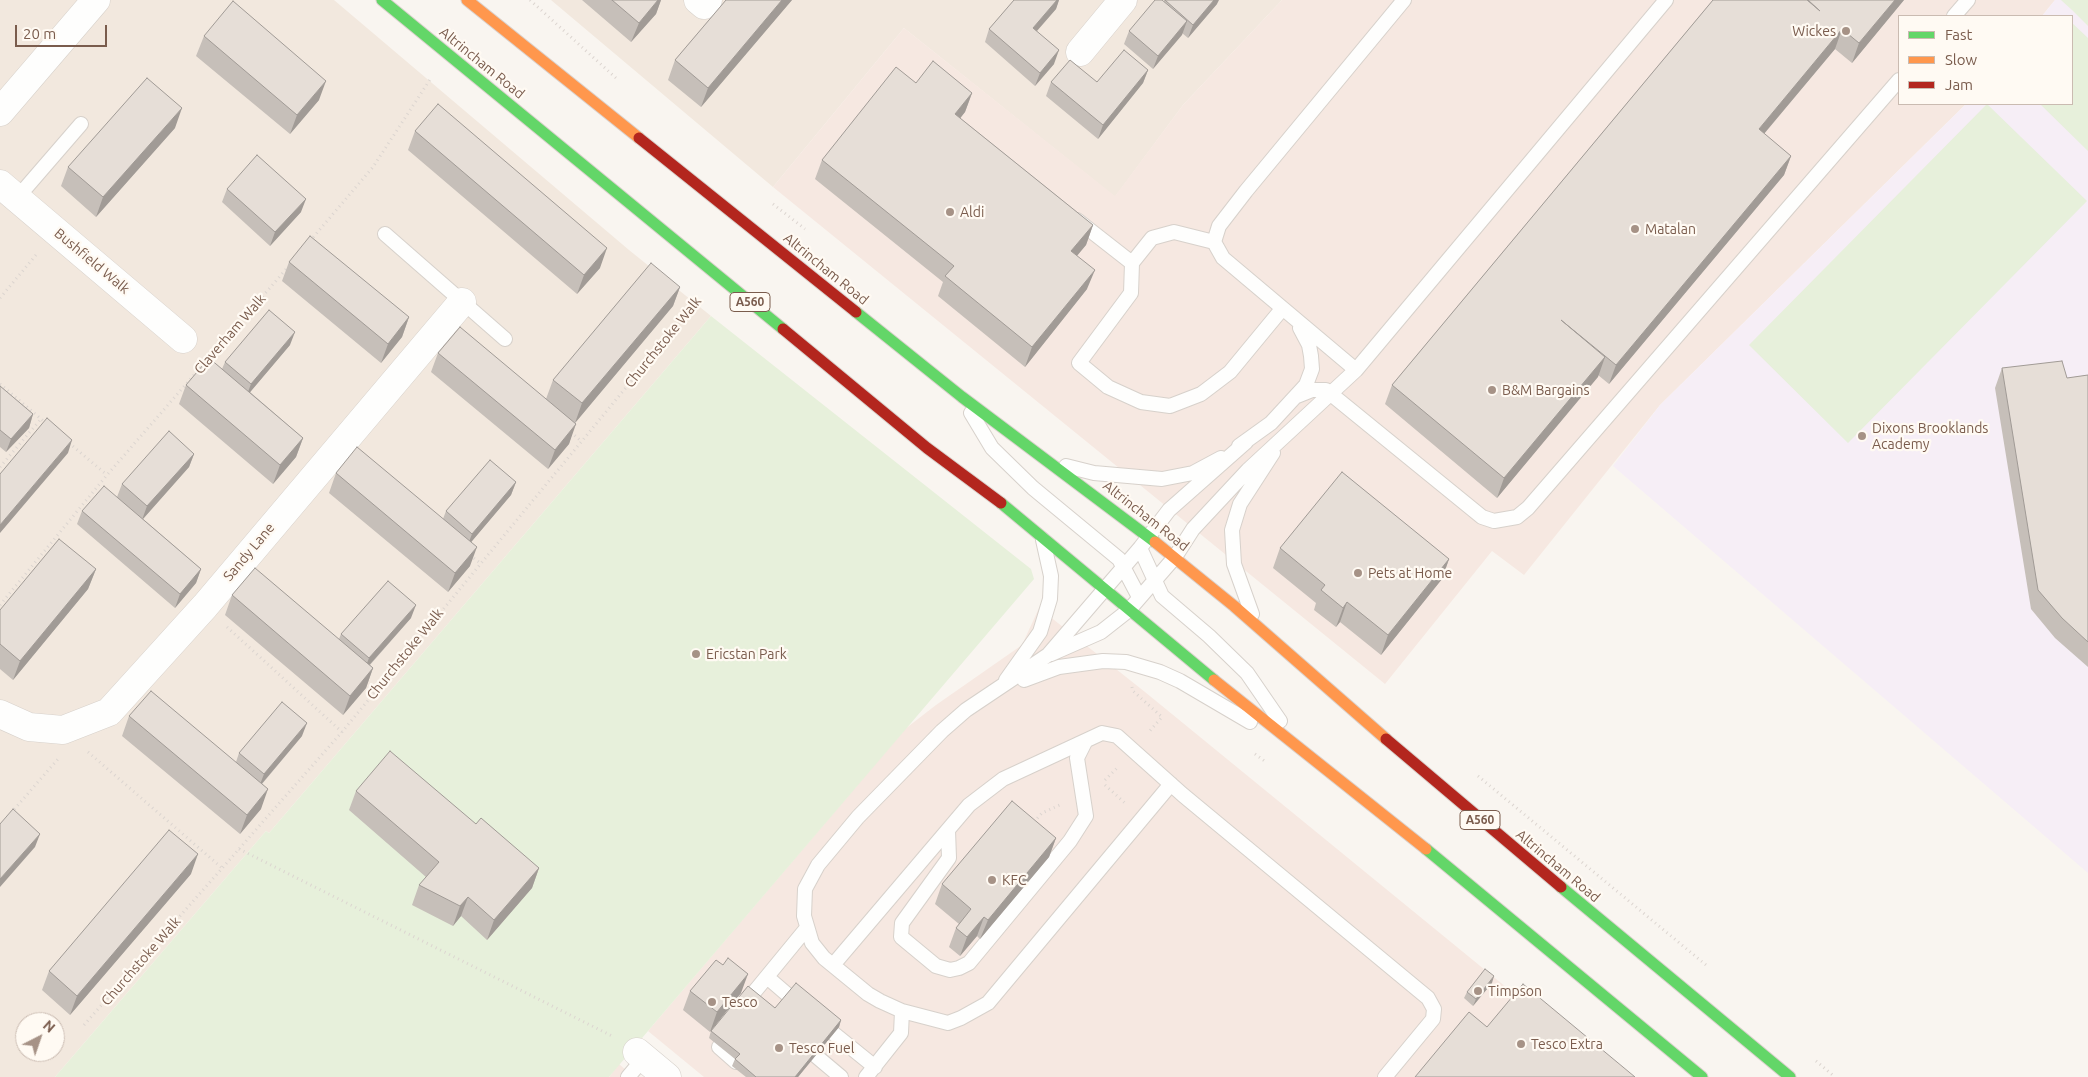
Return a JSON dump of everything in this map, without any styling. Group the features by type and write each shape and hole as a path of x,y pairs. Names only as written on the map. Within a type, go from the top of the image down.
{"highway":[{"name":"Altrincham Road","path":"382,0 927,448 1015,513 1104,590 1406,832 1702,1077"},
{"name":"Altrincham Road","path":"467,0 962,397 1053,463 1174,557 1258,627 1435,782 1790,1077"}],"street":[{"path":"0,112 96,0"},
{"path":"698,0 704,5 708,0"},
{"path":"1080,52 1123,0"},
{"name":"Bushfield Walk","path":"8,191 183,339"},
{"name":"Sandy Lane","path":"0,714 29,727 63,730 109,712 205,606 462,302"},
{"path":"636,1062 667,1077"}],"lane":[{"path":"1214,242 1220,226 1246,191 1404,0"},
{"path":"1171,784 988,1003 948,1023 902,1011 868,994 833,965 812,943 806,929 804,916 806,889 818,865 884,789 921,751 966,710 1048,655 1101,632 1129,610 1174,557 1200,521 1258,460 1331,395 1356,370 1666,0"},
{"path":"1955,15 1968,0"},
{"path":"1297,396 1319,389 1326,390 1482,517 1494,521 1517,517 1528,508 1898,81"},
{"path":"8,191 81,124"},
{"path":"1065,210 1132,263"},
{"path":"1282,309 1230,372 1200,394 1170,406 1141,402 1108,387 1079,363 1131,293 1132,263 1152,238 1174,232 1195,235 1214,242 1223,258 1282,309 1296,322 1356,370"},
{"path":"385,234 505,339"},
{"path":"1048,655 1140,548 1169,510 1246,442 1271,423 1306,385 1312,369 1309,345 1296,322"},
{"path":"962,397 992,448 1033,488 1119,559 1139,597"},
{"path":"1258,627 1240,585 1234,564 1232,530 1240,504 1284,435"},
{"path":"1053,463 1094,473 1162,479 1193,473 1246,442"},
{"path":"999,689 1040,632 1050,599 1050,576 1042,537"},
{"path":"1140,548 1162,596 1209,636 1247,673 1298,746"},
{"path":"999,689 1059,667 1103,661 1126,662 1153,670 1180,682 1219,706 1298,746"},
{"path":"833,965 969,805 1003,779 1102,733 1117,736 1171,784 1428,998 1434,1009 1433,1019 1385,1077"},
{"path":"948,830 949,858 902,923 901,937 936,966 950,970 969,963 1070,841 1086,816 1077,758 1085,742"},
{"path":"751,996 806,929"},
{"path":"766,977 789,996"},
{"path":"833,1033 870,1072 900,1033 902,1011"},
{"path":"719,1047 736,1062"},
{"path":"816,1056 841,1077"}],"path":[{"path":"530,0 621,83"},
{"path":"305,246 373,167 447,54"},
{"path":"766,199 812,235"},
{"path":"0,298 56,231"},
{"name":"Claverham Walk","path":"0,605 107,475 293,260"},
{"name":"Churchstoke Walk","path":"84,1025 342,732 718,275"},
{"path":"201,367 209,373"},
{"path":"0,384 48,425"},
{"path":"0,468 41,419"},
{"path":"568,429 582,442"},
{"path":"63,438 107,475"},
{"path":"466,551 480,563"},
{"path":"205,606 342,732"},
{"path":"1126,662 1133,691 1162,718 1144,737"},
{"path":"7,817 62,755 63,730"},
{"path":"63,730 222,868"},
{"path":"1122,763 1102,783 1129,806"},
{"path":"1029,828 1042,813 1070,801"},
{"path":"239,848 613,1037 636,1062"}],"shaded area":[{"path":"0,0 334,0 629,250 711,316 269,833 266,831 55,1077 0,1077"},
{"path":"551,0 1282,0 1183,105 1115,197 904,28 773,187"},
{"path":"1282,0 2055,0 2043,15 1898,15 1898,105 1965,105 1660,405 1524,575 1492,551 1385,684 773,187 904,28 1115,196 1183,105"},
{"name":"Dixons Brooklands Academy","path":"2055,0 2088,0 2088,873 1613,466 1660,405 1965,105 2073,105 2073,15 2043,15"},
{"path":"1039,608 1145,692 1616,1077 704,1077 648,1031 905,729 1022,645"},
{"path":"619,1064 634,1077 609,1077"}],"green space":[{"path":"2061,0 2088,0 2088,26 2072,10"},
{"path":"2073,24 2088,38 2088,151 2041,105 2073,105"},
{"path":"1986,105 2087,201 1848,443 1749,345"},
{"name":"Ericstan Park","path":"711,316 1031,569 1034,579 609,1077 55,1077 266,831 269,833"}],"building":[{"path":"612,0 658,0 639,23"},
{"path":"726,0 782,0 708,88 675,60"},
{"path":"1014,0 1057,0 1033,28 1059,50 1040,73 989,29"},
{"path":"1155,0 1162,0 1187,21 1158,56 1129,31"},
{"path":"1165,0 1214,0 1193,25"},
{"name":"Matalan","path":"1713,0 1807,0 1820,11 1808,0 1895,0 1859,43 1842,29 1759,129 1791,156 1616,365 1561,320 1605,357 1504,478 1392,385"},
{"path":"233,1 326,81 297,115 204,36"},
{"path":"1124,50 1148,70 1103,125 1051,82 1070,60 1097,82"},
{"name":"Aldi","path":"933,61 972,93 955,114 1093,225 1071,251 1095,270 1032,347 945,276 954,266 822,160 896,67 916,83"},
{"path":"147,78 182,108 103,197 68,167"},
{"path":"438,104 607,248 584,275 415,131"},
{"path":"257,155 306,199 275,232 227,189"},
{"path":"310,236 409,317 388,344 289,262"},
{"path":"651,263 680,287 582,403 553,380"},
{"path":"269,310 295,332 251,384 225,362"},
{"path":"460,327 576,424 555,450 438,353"},
{"path":"209,358 303,438 280,465 186,385"},
{"path":"2062,361 2067,378 2088,375 2088,642 2062,618 2038,590 2002,368"},
{"path":"0,386 33,414 11,439 0,430"},
{"path":"47,418 72,440 0,525 0,474"},
{"path":"169,431 194,454 147,506 122,484"},
{"path":"357,447 477,547 455,573 336,473"},
{"path":"490,460 516,482 472,534 446,511"},
{"name":"Pets at Home","path":"1342,472 1449,559 1388,635 1347,602 1343,608 1321,590 1325,585 1280,548"},
{"path":"104,486 201,569 180,594 82,511"},
{"path":"59,539 96,569 20,661 0,644 0,610"},
{"path":"255,568 373,668 350,696 232,595"},
{"path":"388,581 416,605 369,658 341,634"},
{"path":"151,691 268,789 247,815 129,716"},
{"path":"282,702 307,723 264,774 239,753"},
{"path":"390,751 476,824 481,818 539,868 494,920 468,897 460,906 419,885 439,862 356,791"},
{"name":"KFC","path":"1012,801 1056,838 988,920 984,917 967,937 956,928 971,909 942,884"},
{"path":"13,809 40,834 0,879 0,824"},
{"path":"169,830 198,854 77,996 49,971"},
{"path":"728,958 748,974 717,1012 690,991 716,960 723,965"},
{"path":"1485,969 1494,976 1476,999 1467,992"},
{"path":"796,983 841,1020 795,1077 756,1077 735,1059 740,1054 711,1031 748,986 775,1008"},
{"path":"1523,984 1635,1077 1415,1077 1469,1012 1487,1027"}],"traffic: fast":[{"path":"382,0 783,329"},
{"path":"856,312 962,397 1155,542"},
{"path":"1001,503 1214,680"},
{"path":"1426,849 1702,1077"},
{"path":"1561,887 1790,1077"}],"traffic: slow":[{"path":"467,0 639,138"},
{"path":"1155,542 1234,606 1386,739"},
{"path":"1214,680 1426,849"}],"traffic: jam":[{"path":"639,138 856,312"},
{"path":"783,329 927,448 1001,503"},
{"path":"1386,739 1561,887"}],"place":[{"name":"Wickes","path":"1846,31"},
{"name":"Aldi","path":"950,212"},
{"name":"Matalan","path":"1635,229"},
{"name":"B&M Bargains","path":"1492,390"},
{"name":"Dixons Brooklands Academy","path":"1862,436"},
{"name":"Pets at Home","path":"1358,573"},
{"name":"Ericstan Park","path":"696,654"},
{"name":"KFC","path":"992,880"},
{"name":"Timpson","path":"1478,991"},
{"name":"Tesco","path":"712,1002"},
{"name":"Tesco Extra","path":"1521,1044"},
{"name":"Tesco Fuel","path":"779,1048"}]}
